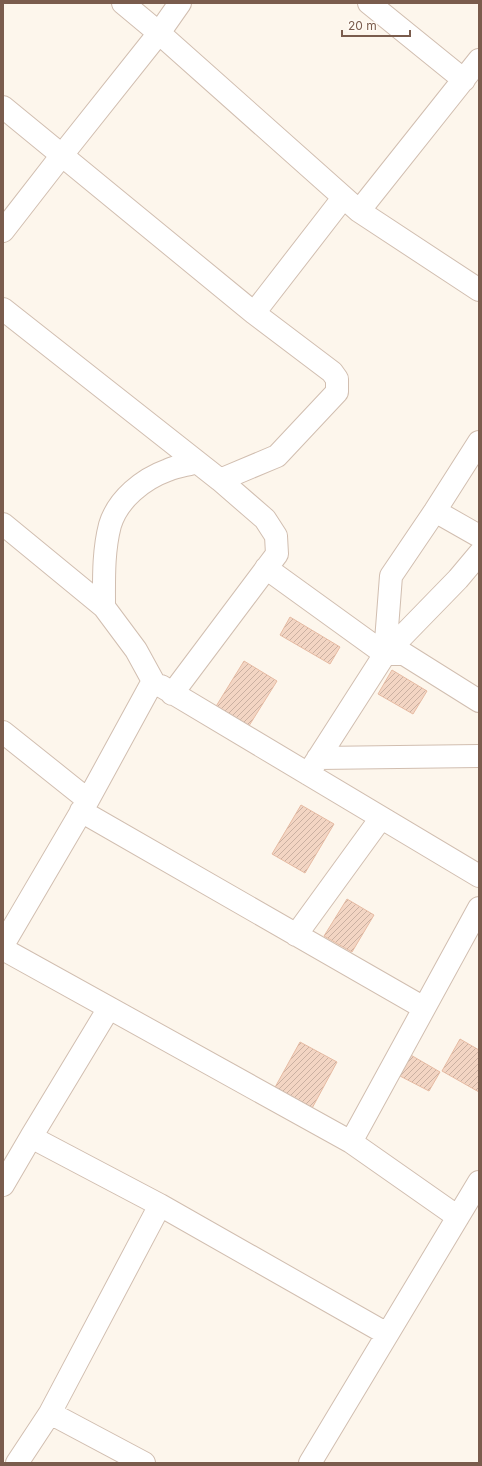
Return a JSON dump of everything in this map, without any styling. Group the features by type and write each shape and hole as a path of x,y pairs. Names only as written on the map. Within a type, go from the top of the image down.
{"street":[{"path":"123,3 159,33 351,205 479,290"},
{"path":"3,231 159,33 180,3"},
{"path":"369,3 464,80"},
{"path":"254,312 464,80 479,60"},
{"path":"3,107 254,312 332,372 337,379 337,392 277,456 220,480"},
{"path":"3,309 220,480 265,519 276,536 277,554 172,694"},
{"path":"385,654 391,576 436,511 479,442"},
{"path":"104,607 104,563 110,525 124,500 144,482 168,470 197,462"},
{"path":"436,511 479,536"},
{"path":"3,524 104,607 136,650 153,681 172,694 313,766 381,818 479,876"},
{"path":"313,766 385,654 458,579 479,554"},
{"path":"266,568 385,654 404,654 479,701"},
{"path":"3,945 84,805 153,681"},
{"path":"3,732 84,805 296,935 424,1008"},
{"path":"313,766 479,756"},
{"path":"296,935 381,818"},
{"path":"351,1142 479,908"},
{"path":"3,949 351,1142 458,1217"},
{"path":"3,1185 109,1008"},
{"path":"31,1137 160,1206 387,1334"},
{"path":"310,1463 479,1182"},
{"path":"17,1463 50,1413 160,1206"},
{"path":"50,1413 144,1463"}],"building":[{"path":"290,617 340,647 330,664 280,635"},
{"path":"244,661 277,681 247,729 215,708"},
{"path":"392,670 427,691 413,714 378,694"},
{"path":"301,805 334,824 305,873 272,854"},
{"path":"347,899 374,915 352,952 324,936"},
{"path":"460,1039 479,1050 479,1092 442,1071"},
{"path":"300,1042 337,1062 310,1112 273,1091"},
{"path":"409,1054 440,1072 429,1091 398,1075"}]}
